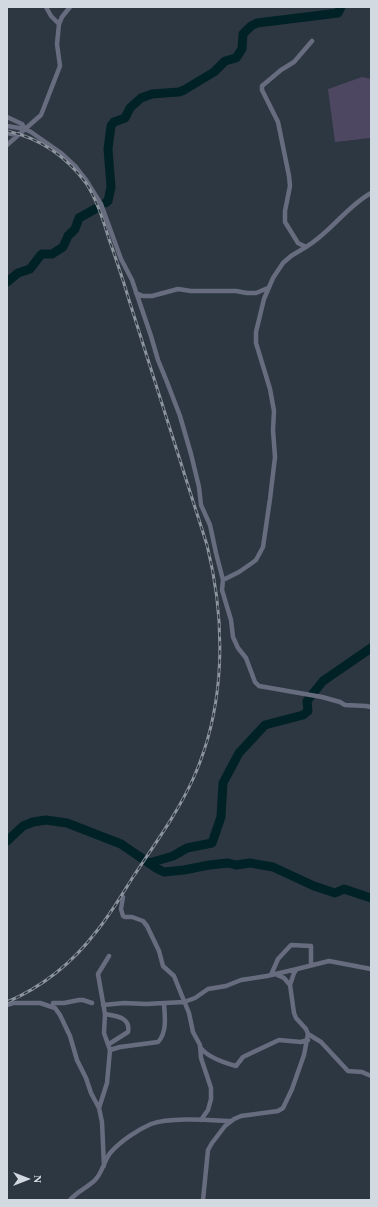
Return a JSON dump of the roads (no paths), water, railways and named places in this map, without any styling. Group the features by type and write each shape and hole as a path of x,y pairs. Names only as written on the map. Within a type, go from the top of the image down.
{"street":[{"path":"46,7 51,16 59,24"},
{"path":"7,145 41,116 60,66 57,44 59,24 62,17 70,7"},
{"path":"306,248 298,243 285,222 285,211 290,186 289,176 278,122 262,90 262,86 281,70 294,62 312,41"},
{"path":"7,117 22,124 26,129 61,153 75,166 86,180 101,204 121,259 132,280 158,360 180,416 199,486 201,504 210,525 223,580 222,590 231,620 233,637 238,648 246,658 255,682 259,686 322,697 345,705 371,707"},
{"path":"7,126 26,129"},
{"path":"7,134 17,136"},
{"path":"223,580 239,572 256,560 264,547 275,457 273,430 274,410 270,389 256,343 256,332 268,288 283,263 291,256 320,238 355,205 371,193"},
{"path":"136,293 143,296 152,296 178,290 198,292 236,291 256,293 268,288"},
{"path":"123,897 121,909 123,916 132,917 143,921 147,926 159,951 163,966 174,976 189,1013 192,1030 203,1050 210,1055 236,1066 243,1057 279,1040 301,1042 308,1040"},
{"path":"273,974 278,959 291,945 311,946 311,964"},
{"path":"99,1108 107,1083 110,1050 104,1033 105,1014 98,974 110,956"},
{"path":"103,1005 124,1003 164,1004 184,1002 195,998 208,989 226,986 241,980 297,969 329,960 371,969"},
{"path":"203,1200 208,1150 224,1126 230,1121 245,1115 278,1111 283,1108 292,1089 308,1040 306,1029 296,1018 294,1013 290,985 297,969"},
{"path":"273,974 284,978 290,985"},
{"path":"53,1003 84,1000 92,1003"},
{"path":"7,1005 13,1003 32,1002 49,1005 55,1008 70,1036 77,1060 99,1108 102,1122 104,1166"},
{"path":"110,1050 120,1047 158,1042 164,1033 164,1004"},
{"path":"105,1014 122,1018 127,1022 128,1027 128,1032 108,1044"},
{"path":"308,1034 321,1042 348,1071 362,1072 371,1076"},
{"path":"200,1045 201,1058 210,1081 212,1094 208,1110 201,1120"},
{"path":"70,1200 96,1179 108,1156 118,1145 152,1124 168,1121 230,1121"}],"waterway":[{"path":"105,203 108,201 111,187 108,149 111,126 114,122 125,118 130,108 141,98 152,94 179,92 184,90 214,72 225,61 236,58 242,49 243,34 251,26 257,23 338,13 341,7"},
{"path":"7,282 18,273 30,269 42,254 52,254 63,247 68,236 75,229 79,218 95,209"},
{"path":"149,863 173,856 187,848 212,843 221,817 223,783 239,753 265,725 303,715 308,711 307,701 323,681 371,648"},
{"path":"7,841 23,826 33,822 46,820 67,823 121,844 164,872 228,863 236,865 250,863 273,867 314,886 335,893 344,889 371,898"}],"railway":[{"path":"7,131 41,143 70,164 86,183 97,203 207,545 213,574 220,634 220,664 212,722 204,751 193,779 180,805 111,912 87,943 56,973 32,989 7,1002"}]}
